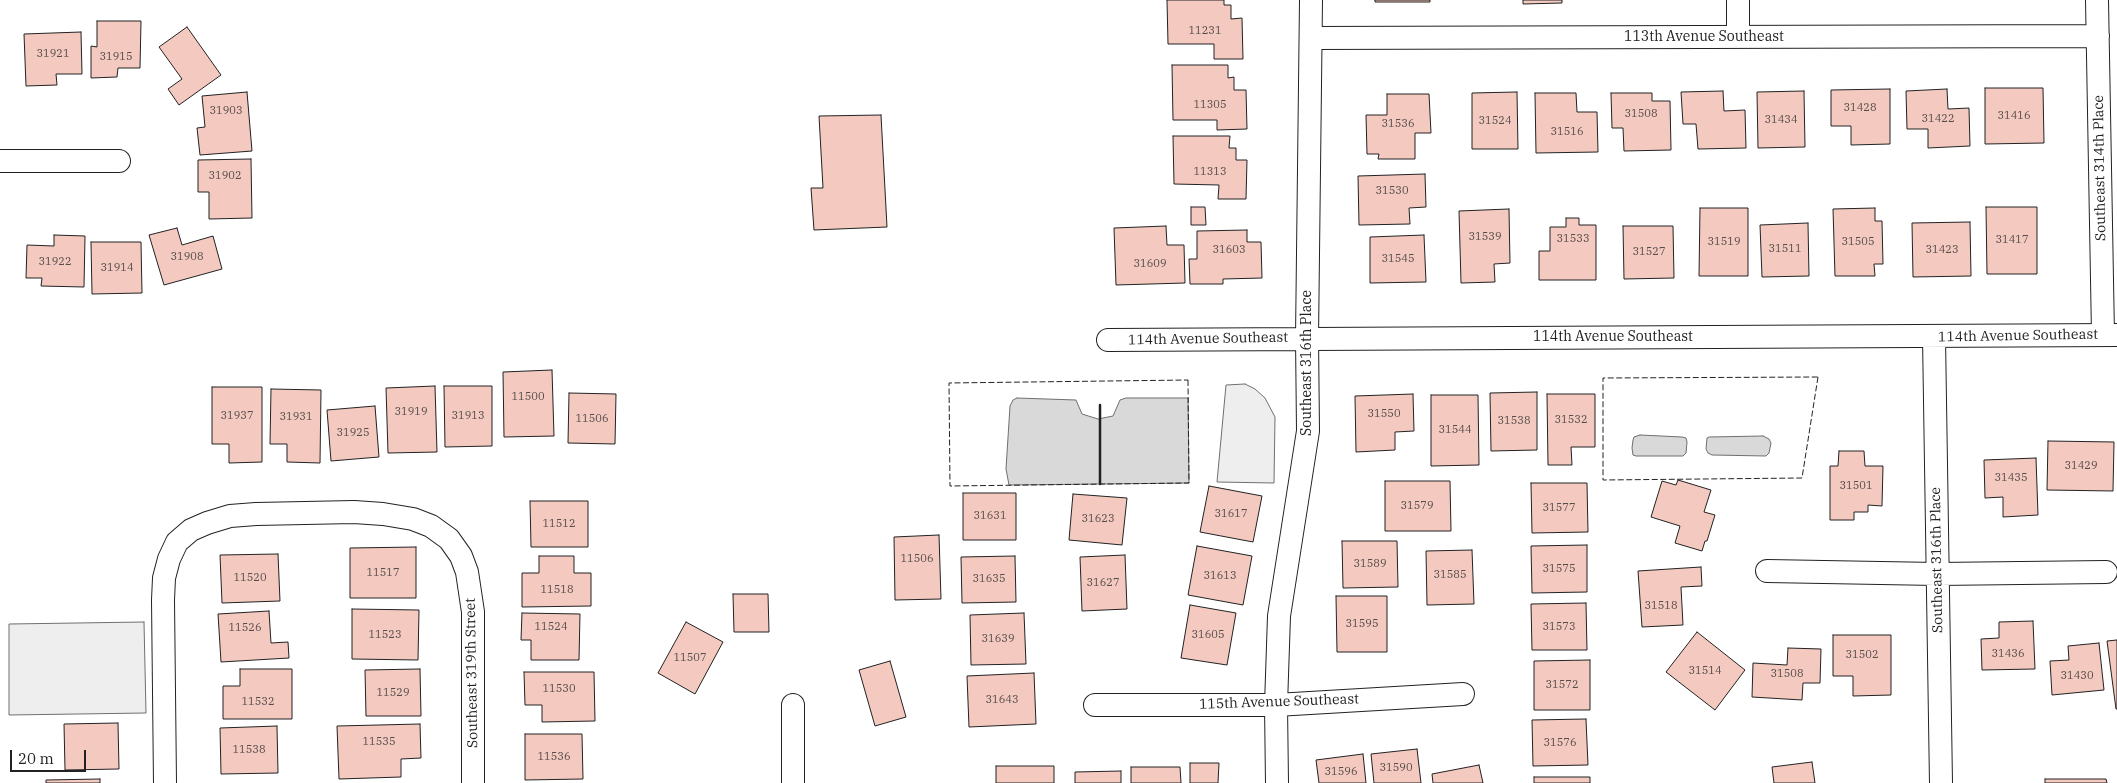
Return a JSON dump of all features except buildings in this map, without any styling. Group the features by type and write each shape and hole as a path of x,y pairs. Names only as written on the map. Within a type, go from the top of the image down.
{"street":[{"name":"Southeast 316th Place","path":"1277,783 1276,705 1279,616 1308,431 1306,338 1311,0"},
{"path":"1738,0 1738,37"},
{"name":"Southeast 314th Place","path":"2097,0 2110,335"},
{"name":"113th Avenue Southeast","path":"1311,38 2098,36"},
{"path":"0,161 119,161"},
{"name":"114th Avenue Southeast","path":"1108,340 2110,335"},
{"name":"Southeast 316th Place","path":"1934,337 1941,783"},
{"name":"Southeast 319th Street","path":"165,783 164,578 169,559 177,542 191,530 207,522 230,516 354,512 413,519 432,526 449,539 461,556 471,592 473,783"},
{"path":"1767,572 1938,574 2106,572"},
{"name":"115th Avenue Southeast","path":"1095,705 1276,705 1463,694"},
{"path":"792,705 793,783"}],"shaded area":[{"path":"1245,384 1255,389 1265,398 1275,417 1274,483 1217,482 1226,385"},
{"path":"1017,398 1076,400 1082,414 1098,419 1113,416 1120,400 1126,398 1188,398 1189,483 1009,485 1006,469 1010,406 1013,400"},
{"path":"1640,435 1686,438 1686,453 1683,456 1633,455 1634,437"},
{"path":"1763,436 1769,439 1771,443 1769,453 1766,456 1712,455 1706,449 1707,438 1709,437"},
{"path":"144,622 146,713 9,715 9,624"}],"fence":[{"path":"1818,377 1802,478 1603,480 1603,378 1818,377"},
{"path":"1188,380 1189,483 950,486 949,383 1188,380"}],"wall":[{"path":"1100,405 1100,484"}]}
